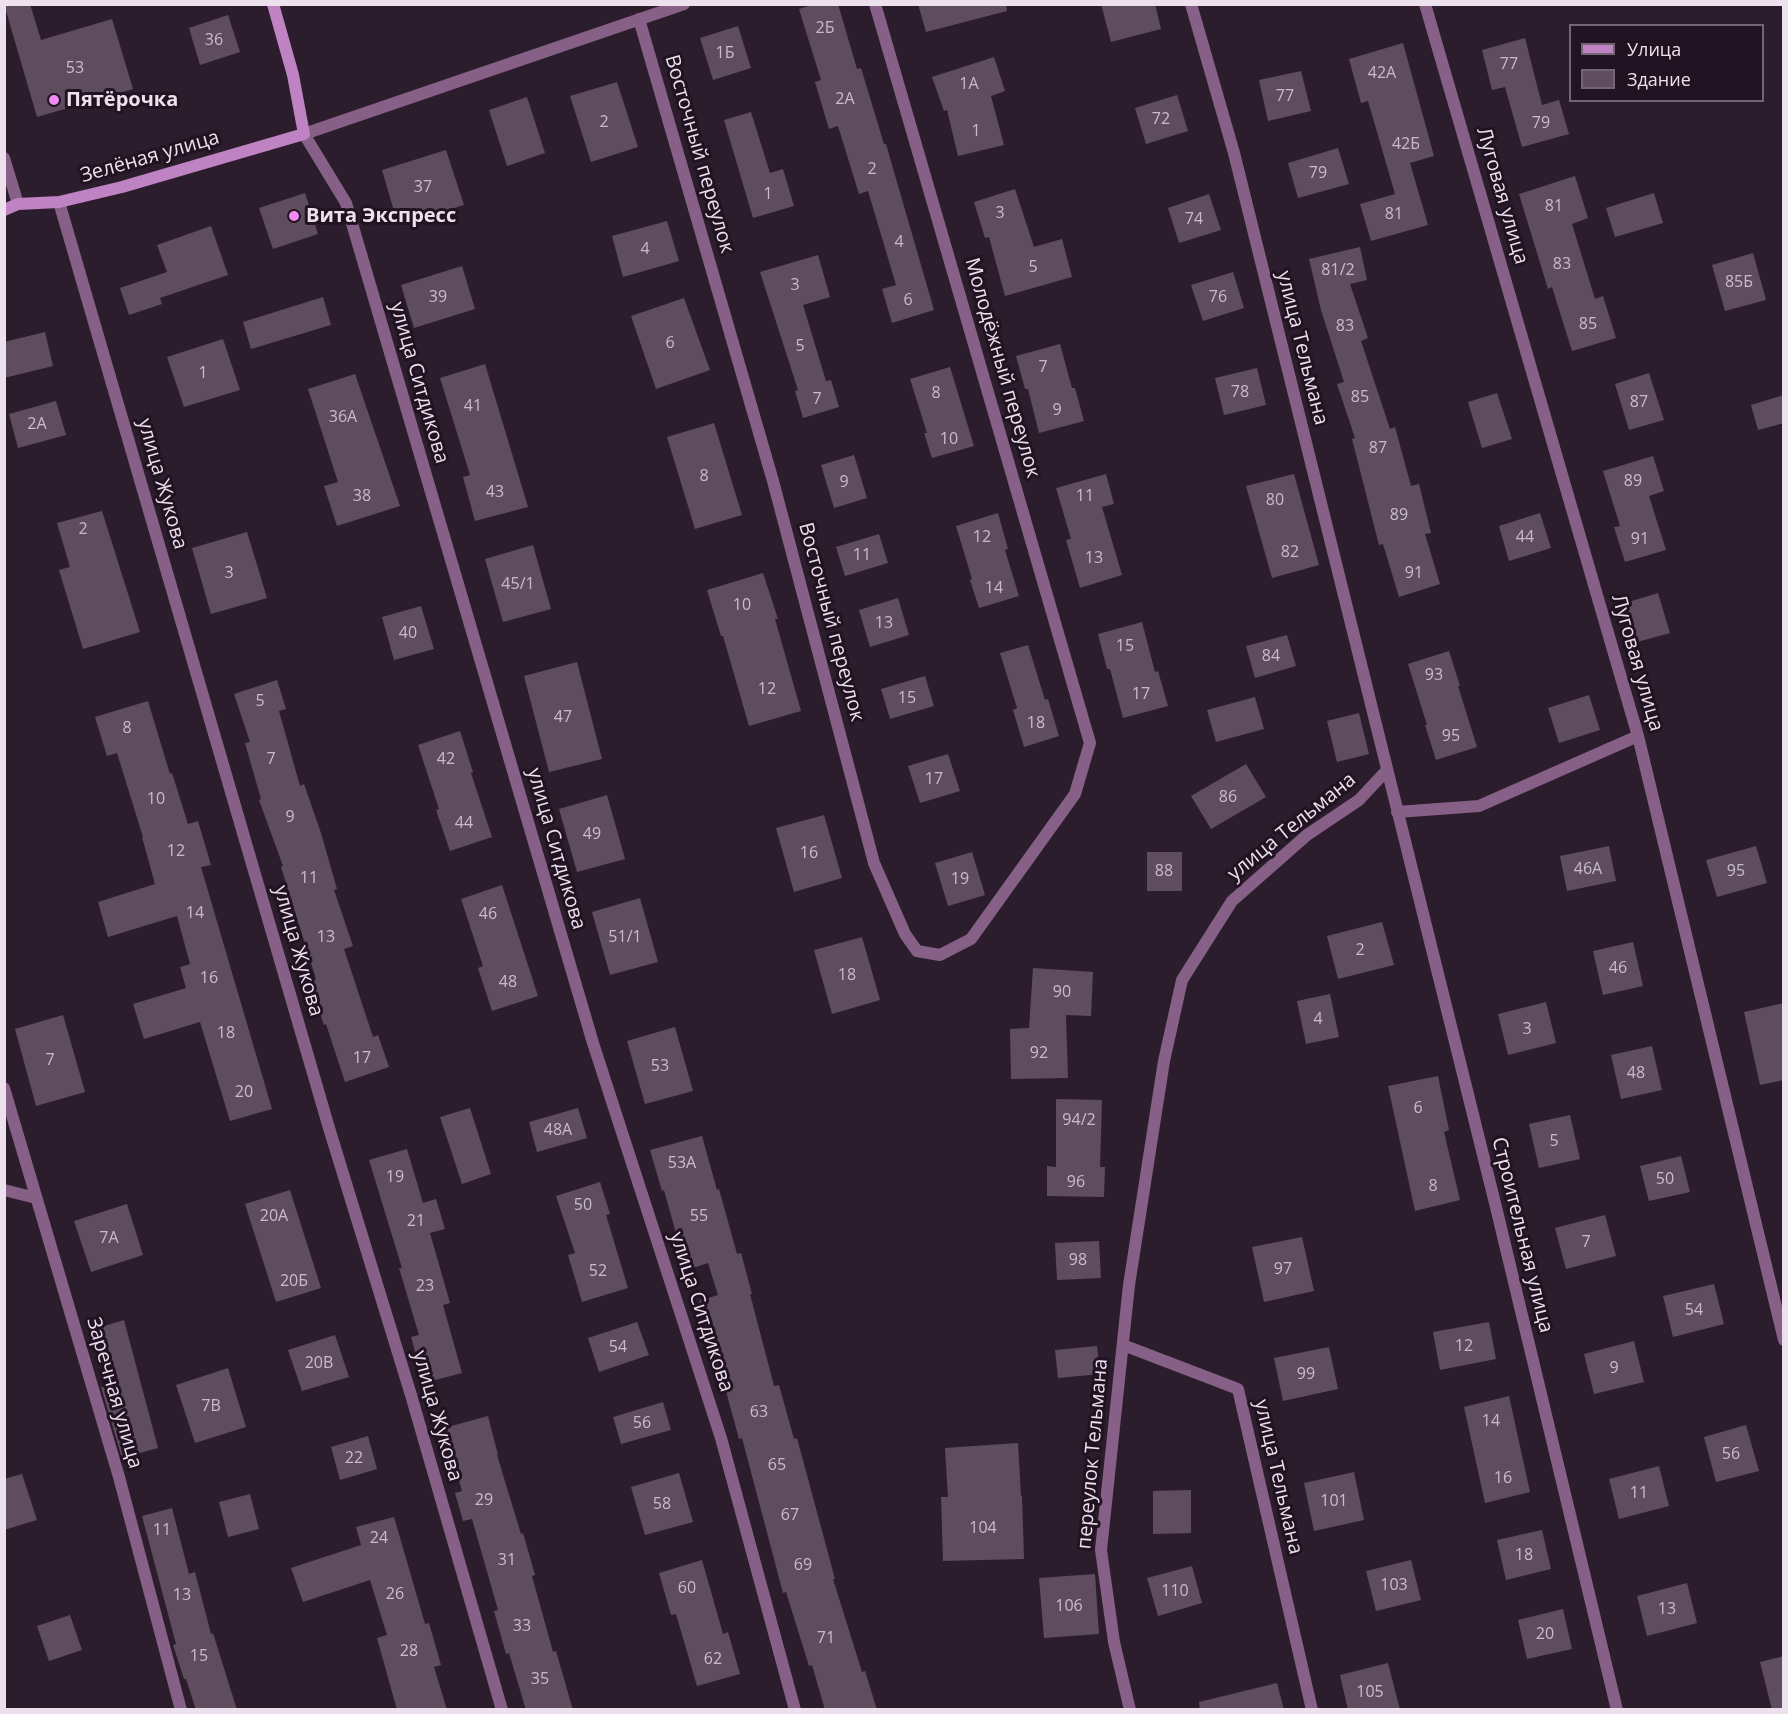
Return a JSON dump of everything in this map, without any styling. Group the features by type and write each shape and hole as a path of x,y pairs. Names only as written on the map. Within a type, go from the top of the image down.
{"street":[{"name":"улица Ситдикова","path":"273,4 293,75 304,134 346,203 593,1043 721,1438 795,1710"},
{"path":"304,134 684,4"},
{"name":"Молодёжный переулок","path":"875,4 1090,743"},
{"name":"улица Тельмана","path":"1191,4 1234,153 1387,770 1359,800 1307,835 1232,901 1182,980 1164,1061 1129,1285 1123,1344 1238,1389 1312,1710"},
{"name":"Луговая улица","path":"1425,4 1638,736 1784,1340"},
{"name":"Восточный переулок","path":"639,19 773,481 874,863 905,934 917,951 940,955 971,939 1075,794 1090,743"},
{"name":"Зелёная улица","path":"4,210 18,204 59,202 122,187 304,134"},
{"path":"4,158 18,204"},
{"name":"улица Жукова","path":"59,202 329,1128 411,1395 502,1710"},
{"path":"1397,812 1479,806 1638,736"},
{"name":"Строительная улица","path":"1387,770 1495,1203 1617,1710"},
{"name":"Заречная улица","path":"4,1088 118,1477 181,1710"},
{"path":"4,1190 36,1198"},
{"name":"переулок Тельмана","path":"1123,1344 1101,1550 1114,1642 1130,1710"}],"building":[{"path":"4,4 30,4 41,40 112,19 133,89 37,117"},
{"path":"815,4 838,4 857,69 861,68 884,144 886,144 934,310 892,323 882,289 896,285 868,191 859,194 838,126 829,129 815,82 821,80 799,9"},
{"path":"918,4 1006,4 1007,11 926,32"},
{"path":"1101,4 1155,4 1161,29 1111,42"},
{"path":"228,15 240,52 200,65 189,28"},
{"path":"738,26 751,68 713,80 700,38"},
{"path":"1525,38 1542,105 1559,100 1569,134 1522,147 1505,87 1492,90 1482,50"},
{"path":"1403,43 1434,156 1410,163 1428,225 1371,241 1360,204 1395,194 1368,101 1361,103 1349,59"},
{"path":"994,57 1005,91 991,96 1004,145 958,156 947,110 944,111 932,77"},
{"path":"1301,71 1311,111 1268,121 1259,80"},
{"path":"617,82 638,147 591,162 570,96"},
{"path":"1177,95 1188,131 1146,144 1135,108"},
{"path":"527,97 545,153 507,166 489,110"},
{"path":"751,112 770,173 783,169 794,206 753,218 724,120"},
{"path":"1338,148 1349,184 1298,198 1288,163"},
{"path":"446,150 464,205 398,225 382,170"},
{"path":"1575,176 1588,218 1572,224 1595,299 1603,296 1616,338 1572,351 1552,287 1548,289 1519,194"},
{"path":"1015,189 1034,247 1062,239 1072,277 1005,296 989,237 985,238 974,202"},
{"path":"305,193 318,234 273,249 259,208"},
{"path":"1654,193 1663,223 1615,237 1606,208"},
{"path":"1209,194 1221,230 1179,243 1168,208"},
{"path":"667,221 679,261 623,277 612,236"},
{"path":"211,226 228,275 160,298 162,304 129,315 120,288 167,272 157,245"},
{"path":"1360,247 1367,280 1350,284 1368,338 1361,341 1390,429 1395,427 1411,486 1419,484 1431,533 1425,534 1440,584 1399,597 1383,544 1379,545 1352,439 1355,438 1337,384 1344,382 1321,310 1309,259"},
{"path":"1753,253 1766,300 1725,311 1712,265"},
{"path":"818,255 830,297 803,305 826,381 831,380 839,407 803,418 795,391 798,390 760,272"},
{"path":"462,266 475,309 414,328 401,285"},
{"path":"1233,272 1244,308 1203,321 1191,285"},
{"path":"323,297 331,325 251,349 243,322"},
{"path":"684,298 710,370 656,389 631,316"},
{"path":"45,332 53,366 4,378 4,342"},
{"path":"223,339 240,390 184,407 167,357"},
{"path":"1060,344 1084,421 1039,433 1028,389 1025,389 1016,356"},
{"path":"485,364 528,507 475,521 463,477 470,475 440,378"},
{"path":"950,367 974,446 932,458 924,433 927,433 910,379"},
{"path":"1257,368 1266,405 1224,415 1215,378"},
{"path":"1649,373 1664,420 1629,430 1615,384"},
{"path":"355,374 400,506 337,526 324,486 338,482 308,389"},
{"path":"1497,393 1512,439 1482,448 1468,402"},
{"path":"1784,395 1784,423 1758,430 1751,405"},
{"path":"56,401 66,435 18,448 9,414"},
{"path":"714,423 742,515 695,529 667,437"},
{"path":"854,455 867,498 834,508 821,465"},
{"path":"1653,456 1664,491 1649,496 1666,550 1625,562 1614,527 1620,526 1603,471"},
{"path":"1106,474 1114,504 1102,507 1122,575 1080,588 1066,540 1071,539 1056,488"},
{"path":"1294,474 1319,565 1272,578 1246,486"},
{"path":"102,511 140,632 83,649 59,570 70,567 57,523"},
{"path":"998,513 1008,549 1005,550 1019,596 979,608 956,526"},
{"path":"1540,513 1551,548 1509,561 1499,526"},
{"path":"247,532 267,598 211,614 192,548"},
{"path":"879,534 888,563 845,576 836,547"},
{"path":"533,545 551,609 503,622 485,559"},
{"path":"763,573 778,619 775,619 801,711 749,726 707,590"},
{"path":"1658,593 1670,633 1637,642 1625,603"},
{"path":"898,598 909,635 870,647 859,610"},
{"path":"421,606 434,649 394,660 382,617"},
{"path":"1142,622 1155,672 1158,671 1168,706 1123,718 1098,634"},
{"path":"1287,635 1296,666 1255,678 1246,646"},
{"path":"1028,645 1059,736 1024,747 1013,710 1017,708 1000,653"},
{"path":"1449,651 1477,747 1436,760 1408,664"},
{"path":"577,662 602,759 549,772 524,676"},
{"path":"925,676 934,706 890,719 881,689"},
{"path":"277,680 286,709 279,711 300,786 304,784 321,833 337,889 334,890 353,946 344,949 373,1037 378,1035 389,1067 345,1082 309,981 316,979 281,867 283,866 259,800 261,799 245,743 250,742 234,694"},
{"path":"1589,695 1600,730 1559,743 1548,708"},
{"path":"1255,697 1264,729 1216,742 1207,710"},
{"path":"148,701 188,824 198,821 211,865 201,867 272,1109 230,1121 200,1022 144,1039 133,1004 186,988 180,967 190,964 177,916 108,937 98,902 155,884 117,753 107,756 95,717"},
{"path":"1359,713 1369,754 1337,762 1327,721"},
{"path":"460,731 492,837 450,851 418,745"},
{"path":"948,754 960,791 920,803 908,766"},
{"path":"1246,764 1266,797 1211,829 1191,796"},
{"path":"607,795 625,859 577,872 559,809"},
{"path":"824,815 842,878 794,892 776,828"},
{"path":"1609,846 1616,881 1567,891 1560,856"},
{"path":"1756,846 1767,883 1717,897 1706,860"},
{"path":"972,852 985,895 948,906 935,863"},
{"path":"1147,852 1182,852 1182,891 1147,891"},
{"path":"502,885 538,996 492,1011 478,968 483,966 461,899"},
{"path":"640,898 658,962 610,975 592,912"},
{"path":"1382,922 1394,965 1338,979 1327,936"},
{"path":"862,937 880,1000 832,1014 814,950"},
{"path":"1633,942 1643,986 1603,995 1593,951"},
{"path":"1033,968 1093,972 1091,1016 1066,1015 1068,1078 1011,1079 1010,1029 1029,1028"},
{"path":"1330,994 1339,1037 1306,1044 1297,1001"},
{"path":"1546,1002 1556,1043 1508,1055 1498,1014"},
{"path":"1784,1003 1784,1080 1760,1085 1744,1012"},
{"path":"63,1015 85,1092 36,1106 15,1029"},
{"path":"675,1027 693,1091 645,1104 627,1041"},
{"path":"1652,1046 1662,1090 1621,1099 1611,1055"},
{"path":"1438,1076 1449,1130 1444,1132 1460,1200 1415,1211 1388,1086"},
{"path":"1056,1099 1102,1100 1100,1167 1105,1167 1104,1197 1047,1196 1047,1166 1056,1167"},
{"path":"470,1108 491,1174 462,1184 440,1117"},
{"path":"578,1108 587,1138 537,1152 529,1122"},
{"path":"1570,1115 1580,1159 1539,1168 1529,1124"},
{"path":"702,1136 737,1254 741,1253 774,1386 779,1385 794,1439 797,1438 835,1579 833,1579 862,1672 865,1671 877,1710 825,1710 786,1592 783,1593 742,1438 739,1439 720,1369 715,1370 699,1301 718,1295 708,1263 690,1269 683,1243 679,1244 650,1150"},
{"path":"407,1149 423,1203 436,1199 445,1229 430,1233 450,1303 443,1305 462,1373 424,1383 411,1337 419,1335 399,1268 402,1268 369,1160"},
{"path":"1681,1156 1690,1192 1649,1201 1640,1166"},
{"path":"600,1182 610,1214 606,1215 628,1288 582,1302 568,1255 575,1253 556,1196"},
{"path":"290,1190 321,1288 276,1302 245,1204"},
{"path":"127,1204 143,1255 91,1272 74,1221"},
{"path":"1605,1215 1616,1256 1566,1269 1555,1228"},
{"path":"1302,1237 1314,1291 1264,1302 1252,1247"},
{"path":"1099,1241 1101,1278 1057,1280 1055,1243"},
{"path":"1714,1284 1724,1324 1673,1337 1663,1296"},
{"path":"124,1320 158,1448 122,1458 101,1387 119,1382 101,1327"},
{"path":"637,1322 649,1355 599,1372 588,1338"},
{"path":"1489,1322 1496,1359 1440,1370 1433,1332"},
{"path":"335,1335 349,1377 302,1391 288,1350"},
{"path":"1634,1341 1644,1382 1594,1394 1584,1354"},
{"path":"1097,1346 1100,1374 1058,1378 1055,1350"},
{"path":"1329,1347 1338,1389 1283,1401 1274,1358"},
{"path":"228,1368 246,1427 195,1443 176,1385"},
{"path":"1509,1396 1530,1492 1485,1503 1464,1407"},
{"path":"663,1402 671,1430 621,1444 613,1417"},
{"path":"488,1416 497,1455 535,1575 532,1576 553,1652 556,1651 573,1710 526,1710 509,1653 506,1654 494,1611 498,1610 472,1519 463,1521 455,1493 462,1491 444,1428"},
{"path":"1746,1425 1759,1471 1716,1482 1704,1437"},
{"path":"368,1436 377,1469 340,1480 331,1447"},
{"path":"1018,1443 1024,1559 943,1561 941,1497 948,1497 945,1448"},
{"path":"1659,1466 1669,1506 1619,1519 1609,1479"},
{"path":"1354,1472 1364,1520 1314,1531 1304,1483"},
{"path":"679,1473 693,1522 645,1535 631,1487"},
{"path":"22,1474 37,1520 4,1530 4,1479"},
{"path":"1191,1490 1191,1533 1153,1534 1153,1491"},
{"path":"250,1494 259,1529 228,1537 219,1502"},
{"path":"172,1508 189,1574 195,1572 211,1634 213,1633 237,1710 196,1710 173,1645 176,1644 142,1516"},
{"path":"394,1517 425,1624 429,1623 441,1665 434,1667 447,1710 397,1710 377,1638 387,1635 370,1580 303,1602 291,1568 361,1545 356,1527"},
{"path":"1542,1530 1551,1569 1506,1580 1497,1540"},
{"path":"702,1560 723,1634 728,1632 740,1674 697,1686 676,1614 671,1615 659,1573"},
{"path":"1411,1560 1421,1600 1376,1611 1366,1571"},
{"path":"1192,1566 1202,1603 1158,1616 1147,1578"},
{"path":"1095,1574 1099,1634 1044,1638 1039,1578"},
{"path":"1687,1583 1697,1623 1647,1636 1637,1596"},
{"path":"1563,1609 1572,1649 1527,1659 1518,1620"},
{"path":"70,1615 82,1650 49,1661 37,1626"},
{"path":"1784,1656 1784,1710 1772,1710 1760,1662"},
{"path":"1388,1663 1400,1710 1348,1710 1340,1675"},
{"path":"1277,1683 1284,1710 1200,1710 1199,1702"}],"place":[{"name":"Пятёрочка","path":"54,100"},
{"name":"Вита Экспресс","path":"294,216"}]}
